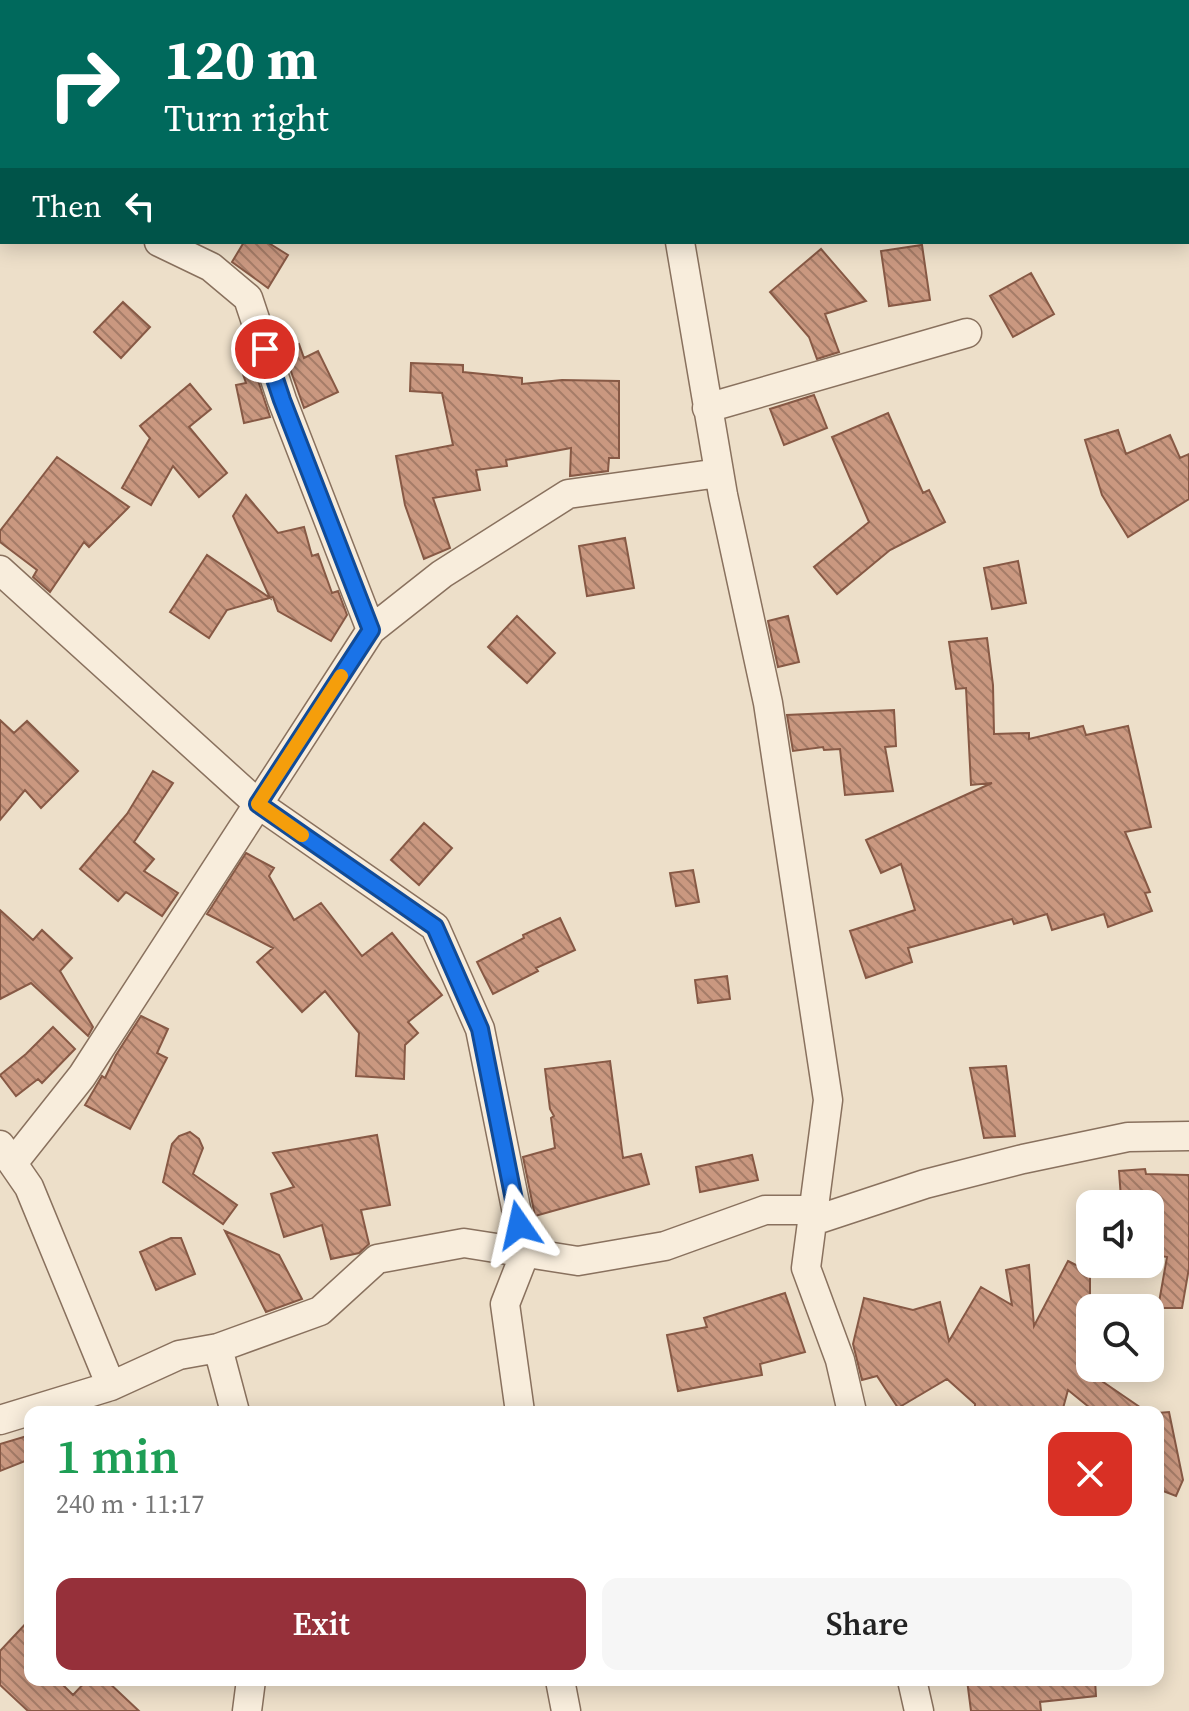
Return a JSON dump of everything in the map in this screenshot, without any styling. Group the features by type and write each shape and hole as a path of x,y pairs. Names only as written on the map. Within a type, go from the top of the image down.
{"street":[{"path":"163,244 211,267 248,298 282,400 371,630"},
{"path":"680,244 719,473 768,703 828,1100 806,1268 840,1360 851,1406"},
{"path":"707,408 967,333"},
{"path":"111,1386 29,1187 6,1154 82,1076 371,630 442,574 568,494 719,473"},
{"path":"1,572 258,804 435,927 480,1029 525,1253 505,1304 519,1406"},
{"path":"813,1210 819,1219 925,1184 1128,1137 1189,1136"},
{"path":"46,1406 111,1386 179,1355 218,1348 320,1311 377,1259 464,1243 578,1261 665,1246 765,1210 813,1210"},
{"path":"218,1348 233,1406"},
{"path":"0,1420 24,1413"},
{"path":"247,1711 250,1686"},
{"path":"561,1686 566,1711"},
{"path":"913,1686 919,1711"}],"building":[{"path":"243,244 270,244 288,255 268,288 232,262"},
{"path":"922,245 930,300 889,306 881,251"},
{"path":"821,249 866,301 825,314 839,352 817,359 809,337 770,292"},
{"path":"1031,273 1054,314 1013,337 990,296"},
{"path":"123,302 150,327 121,358 94,332"},
{"path":"299,344 304,358 318,351 338,392 304,408 283,349"},
{"path":"251,359 270,417 244,423 236,385 246,383 239,363"},
{"path":"411,363 463,365 463,372 522,378 522,384 562,380 619,381 619,458 609,458 608,471 570,476 571,448 506,460 507,466 476,470 480,490 433,498 450,548 424,559 405,505 396,456 453,445 442,393 410,391"},
{"path":"190,384 211,409 189,427 227,473 199,497 173,466 151,505 122,488 150,438 140,426"},
{"path":"814,395 827,428 784,445 770,409"},
{"path":"888,413 923,493 929,490 945,522 890,550 837,594 814,567 869,522 832,437"},
{"path":"1118,430 1126,454 1170,435 1180,458 1189,454 1189,499 1128,537 1102,495 1085,440"},
{"path":"57,457 129,507 89,547 84,542 50,592 33,577 37,570 0,542 0,531"},
{"path":"246,495 278,533 304,527 312,556 318,554 332,593 338,591 347,615 331,641 278,611 273,597 270,598 233,516"},
{"path":"625,538 634,588 587,596 579,546"},
{"path":"207,555 270,598 227,610 209,638 170,612"},
{"path":"1018,561 1026,603 992,609 984,568"},
{"path":"517,616 555,653 527,683 488,647"},
{"path":"788,616 799,662 778,667 768,621"},
{"path":"987,638 993,685 994,734 1029,733 1029,739 1083,726 1086,735 1128,726 1151,827 1125,832 1150,892 1145,893 1152,911 1108,927 1104,914 1052,930 1047,914 1014,924 1012,919 908,948 912,962 866,978 850,931 915,910 901,864 881,873 866,840 992,783 971,785 966,688 956,689 949,642"},
{"path":"894,710 896,746 885,747 893,791 845,795 840,749 824,750 823,747 793,751 787,715"},
{"path":"0,720 14,733 27,721 78,771 41,808 25,790 0,820"},
{"path":"153,771 173,783 134,842 154,859 144,871 178,893 162,916 126,892 118,901 80,869 127,814"},
{"path":"424,823 452,848 419,885 391,860"},
{"path":"246,853 274,868 269,876 294,920 321,903 362,956 392,933 442,995 408,1022 418,1033 405,1045 404,1079 356,1076 359,1033 325,991 302,1012 257,962 273,948 207,914"},
{"path":"693,870 699,902 676,906 670,873"},
{"path":"0,910 33,940 42,930 72,958 60,971 93,1027 88,1036 31,983 0,999"},
{"path":"560,918 575,950 536,968 538,971 493,994 477,962"},
{"path":"727,976 730,999 698,1003 695,980"},
{"path":"141,1016 168,1029 157,1053 167,1058 130,1129 85,1105 102,1076 105,1078"},
{"path":"53,1027 75,1049 42,1083 38,1079 16,1096 0,1075"},
{"path":"610,1061 623,1158 641,1154 649,1184 535,1216 523,1157 555,1148 551,1118 554,1116 550,1109 545,1069"},
{"path":"1006,1066 1015,1136 984,1138 970,1068"},
{"path":"190,1132 199,1139 203,1148 193,1174 237,1205 223,1224 163,1182 172,1144 179,1136"},
{"path":"377,1135 390,1205 361,1210 369,1244 359,1253 331,1259 322,1225 284,1237 271,1194 294,1187 273,1153"},
{"path":"752,1155 758,1180 700,1192 696,1167"},
{"path":"1145,1169 1146,1174 1189,1175 1189,1268 1182,1308 1164,1308 1164,1294 1160,1294 1167,1257 1164,1256 1164,1190 1120,1190 1119,1171"},
{"path":"225,1231 279,1255 302,1299 266,1312"},
{"path":"171,1238 181,1238 195,1274 156,1290 140,1252"},
{"path":"1068,1261 1076,1265 1076,1278 1090,1278 1090,1294 1076,1294 1076,1382 1103,1382 1138,1406 1088,1406 1068,1390 1064,1406 975,1406 947,1379 897,1406 877,1376 862,1380 853,1344 864,1298 913,1310 940,1302 949,1341 981,1287 1012,1305 1006,1270 1029,1265 1034,1326"},
{"path":"785,1293 805,1352 760,1364 762,1375 678,1391 667,1335 707,1327 704,1318"},
{"path":"1164,1412 1169,1412 1183,1480 1176,1496 1164,1491"},
{"path":"24,1437 24,1461 0,1471 0,1444"},
{"path":"24,1625 24,1686 64,1686 73,1695 81,1686 112,1686 139,1711 28,1711 0,1685 0,1651"},
{"path":"968,1686 1095,1686 1096,1696 1040,1702 1041,1711 971,1711"}],"slow traffic":[{"path":"302,835 258,804 341,676"}],"route":[{"path":"265,349 371,630 258,804 435,927 480,1029 519,1225"}]}
